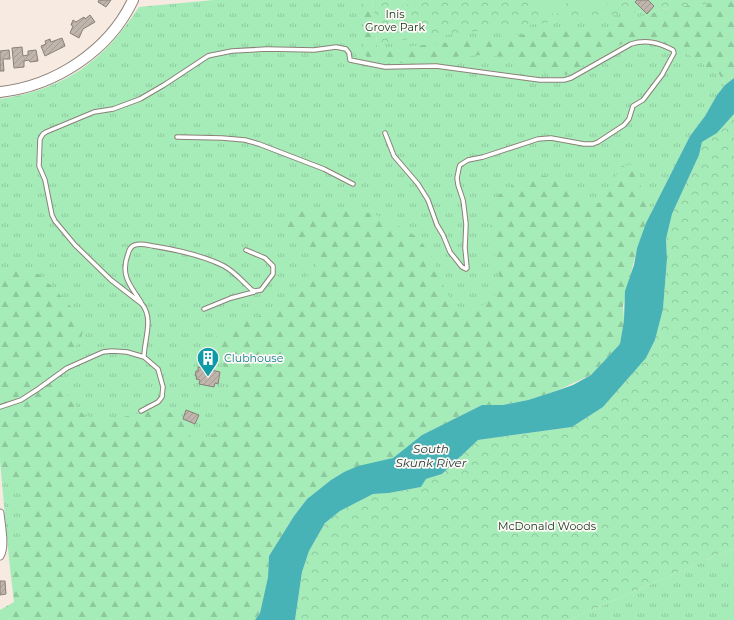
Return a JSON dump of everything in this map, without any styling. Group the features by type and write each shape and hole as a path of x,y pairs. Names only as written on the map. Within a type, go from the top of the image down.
{"main road":[{"path":"0,92 32,86 80,62 94,51 119,23 133,0"}],"street":[{"path":"0,513 3,546 0,556"}],"lane":[{"path":"142,304 111,280 75,245 55,221 52,215 46,187 39,166 40,139 46,132 94,112 113,109 140,99 208,56 232,51 279,49 314,50 341,47 346,49 349,53 350,60 385,67 436,66 550,81 571,78 637,42 654,42 661,44 673,50 674,53 662,76 643,100 633,106 629,119 624,125 598,142 593,144 584,144 551,138 538,139 483,157 468,160 460,165 457,178 465,214 466,269 462,267 450,252 437,225 428,200 418,184 394,156 384,134"},
{"path":"177,137 245,140 318,167 353,184"},
{"path":"144,357 148,324 146,309 128,282 124,269 130,249 134,245 140,244 171,249 201,256 233,271 255,292"},
{"path":"204,309 231,298 261,290 273,274 273,266 265,258 246,250"},
{"path":"0,407 21,400 66,368 103,352 112,351 127,352 144,357 158,369 163,387 162,396 158,402 141,411"}],"green space":[{"path":"214,0 372,0 377,42 712,3 718,72 725,85 690,136 646,223 217,538 9,559 0,461 0,99 44,88 63,80 80,70 96,58 111,43 139,7"},
{"name":"Inis Grove Park","path":"372,0 713,0 712,3 377,43"},
{"path":"399,0 418,0 418,3 400,6"},
{"path":"540,0 566,0 567,12 541,15"},
{"path":"581,0 607,0 608,7 582,10"},
{"path":"675,0 734,0 734,78 725,85 718,72 713,72 698,60 672,46 642,39 625,42 570,74 561,75 532,71 506,57 485,55 462,56 408,63 377,62 369,60 364,53 363,13 364,3 369,1 371,4 377,47 379,49 385,49 529,34 560,29 610,27 625,21 671,8"},
{"name":"McDonald Woods","path":"734,114 734,548 569,620 295,620 302,572 309,551 325,523 340,511 373,494 389,493 421,487 426,479 442,474 478,440 572,427 603,407 646,358 655,340 663,309 667,259 666,239 672,214 699,155 702,142 717,133"},
{"path":"635,164 640,175 641,190 648,199 651,215 646,223 637,248 623,306 624,320 620,344 591,375 556,391 528,400 503,405 482,405 422,435 393,458 344,472 331,480 307,499 294,516 269,556 268,577 260,613 255,620 0,620 0,610 14,602 9,559 20,535 24,505 19,489 1,467 0,270 39,274 68,303 85,324 81,338 63,368 68,397 84,415 103,421 165,409 183,421 191,438 207,440 219,429 227,401 226,369 218,358 216,337 232,325 263,315 316,268 317,252 301,240 287,233 287,222 290,213 327,206 374,214 395,224 419,238 431,256 446,292 458,309 473,312 492,298 502,286 496,266 490,228 498,195 525,178 547,176 569,186 591,204 603,202 613,180 622,166"},
{"path":"734,548 734,620 569,620"}],"water":[{"name":"South Skunk River","path":"734,78 734,114 717,133 702,142 699,155 672,214 666,239 667,259 663,309 655,340 646,358 603,407 572,427 478,440 442,474 426,479 421,487 389,493 373,494 340,511 325,523 309,551 302,572 295,620 255,620 260,613 268,577 269,556 294,516 307,499 331,480 358,466 393,458 422,435 482,405 503,405 528,400 573,385 591,375 620,344 624,320 625,291 634,265 637,248 646,223 690,136 705,116 717,95 725,85"}],"building":[{"path":"99,0 111,0 106,7 98,2"},
{"path":"637,0 648,0 654,6 647,14 635,2"},
{"path":"90,15 95,22 83,29 79,38 70,33 73,26 71,25 73,20 76,22 84,17 85,19"},
{"path":"62,38 65,46 45,56 41,46 46,44 45,41 50,39 51,42"},
{"path":"22,47 23,56 28,55 28,51 36,50 38,61 24,61 24,67 14,68 12,48"},
{"path":"9,50 10,59 3,59 4,71 0,71 0,51"},
{"name":"Clubhouse","path":"198,367 220,372 218,384 215,383 214,387 199,384 200,380 196,379 197,376 195,376 196,371 198,371"},
{"path":"186,410 199,415 195,424 183,419"},
{"path":"0,581 5,581 6,594 0,595"}],"place":[{"name":"Clubhouse","path":"208,378"}]}
